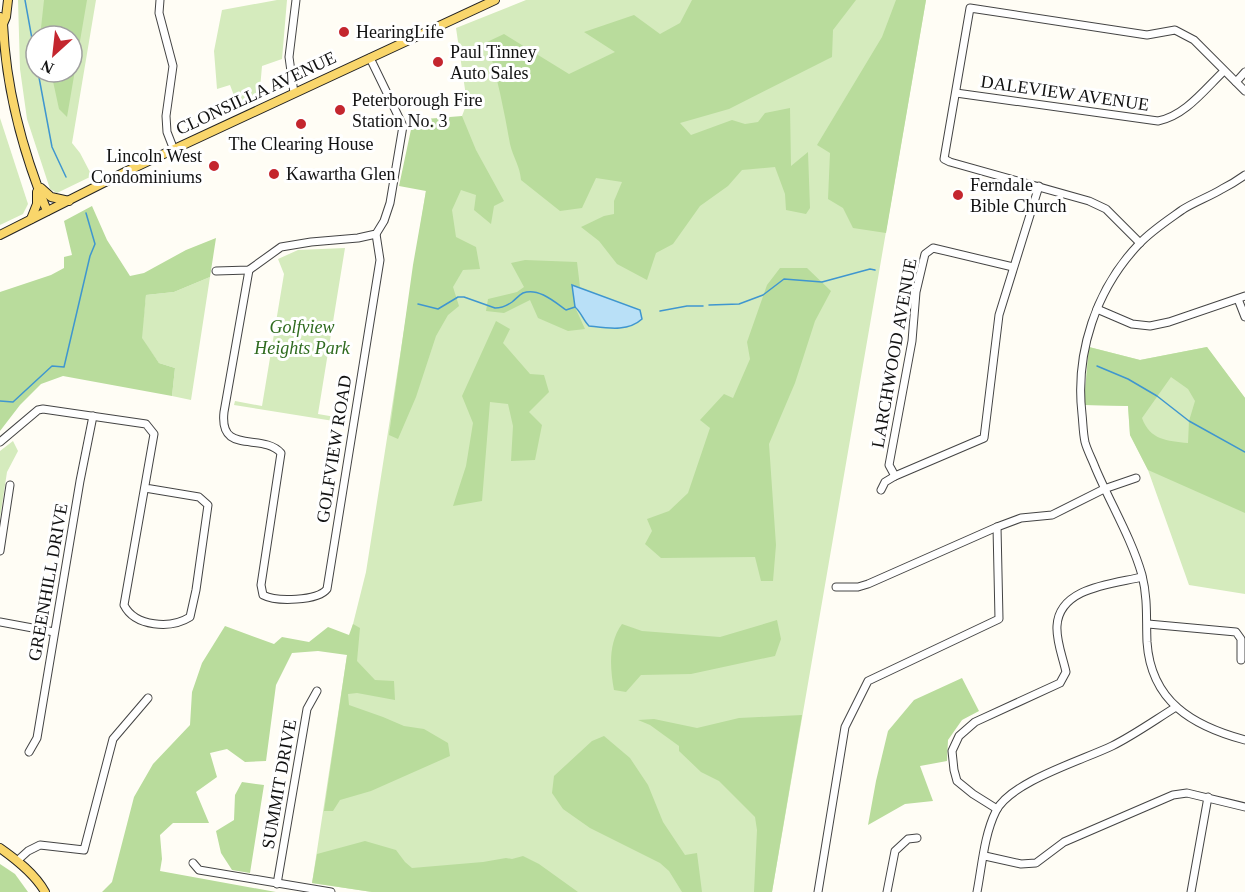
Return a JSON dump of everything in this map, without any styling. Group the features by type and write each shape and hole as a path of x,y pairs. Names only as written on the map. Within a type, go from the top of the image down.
{"main road":[{"path":"8,0 6,17 1,20 11,101 47,211"},
{"name":"CLONSILLA AVENUE","path":"0,235 294,93 495,0"},
{"path":"36,182 47,195 56,200 69,201"},
{"path":"31,219 38,204 36,182"},
{"path":"0,848 40,883 45,892"}],"street":[{"path":"160,0 159,13 173,66 166,116 167,132 174,150"},
{"path":"294,93 289,57 296,0"},
{"path":"1140,243 1106,209 1089,201 944,159 970,8 1148,34 1174,30 1194,40 1245,91"},
{"path":"216,271 249,270 281,247 376,234 390,203 403,126 370,58"},
{"name":"DALEVIEW AVENUE","path":"956,93 1158,121 1169,119 1179,113 1224,71"},
{"path":"1236,82 1245,72"},
{"path":"1245,175 1224,189 1185,208 1140,243 1117,271 1097,309 1083,351 1079,390 1085,441 1104,489 1134,550 1142,578 1148,624 1147,642 1158,684 1176,707 1197,723 1245,740"},
{"path":"881,490 885,482 895,476 984,438 999,315 1039,186"},
{"name":"GOLFVIEW ROAD","path":"249,270 224,412 224,430 236,439 275,447 281,453 261,585 263,595 270,599 279,599 321,595 327,589 380,260 376,234"},
{"name":"LARCHWOOD AVENUE","path":"895,476 889,465 912,341 916,292 925,254 933,248 1013,267"},
{"path":"1097,309 1132,324 1150,326 1242,298 1245,317"},
{"path":"0,442 38,410 43,409 146,424 154,434 124,605 128,614 138,620 174,625 189,617 196,590 208,506 199,497 145,488"},
{"name":"GREENHILL DRIVE","path":"29,752 37,738 93,416"},
{"path":"836,587 858,587 868,584 997,527 1021,518 1052,515 1104,489 1136,478"},
{"path":"0,551 10,485"},
{"path":"818,892 845,727 856,703 868,681 999,619 997,527"},
{"path":"997,808 973,794 957,781 952,752 959,736 975,722 1060,683 1066,672 1056,625 1063,609 1072,598 1087,590 1142,578"},
{"path":"0,622 54,632"},
{"path":"1148,624 1236,632 1241,639 1241,660"},
{"name":"SUMMIT DRIVE","path":"277,884 307,709 317,691"},
{"path":"17,861 28,851 40,845 84,850 113,740 148,698"},
{"path":"977,892 989,829 997,808 1011,795 1031,782 1112,746 1176,707"},
{"path":"985,856 1021,864 1036,863 1064,842 1173,795 1187,793 1245,807"},
{"path":"1191,892 1208,797"},
{"path":"887,892 895,850 908,839 917,838"},
{"path":"193,863 199,870 331,892"}],"green space":[{"path":"18,0 96,0 84,72 84,24 24,24 24,84 82,84 72,143 92,176 57,193 50,189 27,119 20,69"},
{"path":"44,0 87,0 83,24 41,24"},
{"path":"287,0 282,59 262,66 259,100 239,109 230,85 217,89 214,51 222,10"},
{"path":"526,0 926,0 772,892 372,892 312,883 350,636 366,572 426,190 467,103 456,28"},
{"path":"692,0 856,0 833,30 832,57 729,109 680,123 691,135 732,120 745,124 758,122 765,113 790,108 791,166 808,152 810,208 806,214 786,210 785,194 775,167 742,170 728,186 700,206 673,244 656,253 647,280 617,264 599,241 581,227 604,216 614,214 614,201 622,182 596,178 582,208 560,211 521,180 510,144 487,42 504,34 569,74 615,52 584,32 634,15 660,34 680,23"},
{"path":"896,0 926,0 886,233 853,228 843,208 828,199 830,153 817,145 882,37"},
{"path":"54,84 73,84 67,117 59,109"},
{"path":"462,116 476,150 504,201 494,206 491,224 474,210 476,195 461,190 452,210 456,237 476,247 480,269 463,270 453,287 459,306 448,315 436,336 416,397 398,439 389,435 426,191 399,186 413,120"},
{"path":"0,118 28,204 23,214 0,225"},
{"path":"92,206 107,240 130,276 144,273 186,250 216,238 210,277 174,292 146,295 142,338 159,363 175,368 172,396 63,376 41,384 20,405 0,431 0,292 51,275 64,268 64,257 72,255 64,221"},
{"name":"Golfview Heights Park","path":"345,248 318,414 347,419 346,423 234,405 235,401 262,406 284,274 278,259 298,250"},
{"path":"525,260 577,262 580,287 572,285 575,307 585,329 568,331 538,318 530,300 504,313 486,311 488,299 517,292 524,287 511,263"},
{"path":"780,268 807,268 831,291 815,321 795,383 769,444 776,545 773,581 761,581 755,557 661,558 645,544 652,531 647,519 669,511 688,493 710,428 700,420 724,394 733,398 750,359 747,342 767,285"},
{"path":"210,277 191,400 172,396 175,368 159,363 141,338 146,295 174,292"},
{"path":"496,321 510,329 503,343 530,374 544,375 549,392 529,412 542,425 535,460 511,461 513,426 508,404 490,402 482,501 453,506 466,466 473,423 462,396"},
{"path":"1089,347 1140,360 1207,347 1245,398 1245,594 1189,585 1148,470 1130,435 1128,406 1085,405"},
{"path":"1089,347 1140,360 1207,347 1245,398 1245,513 1148,470 1130,435 1128,406 1085,405","holes":["1171,377 1188,389 1195,401 1189,421 1188,443 1166,440 1150,431 1142,418"]},
{"path":"13,441 18,451 7,472 0,518 0,451"},
{"path":"777,620 781,639 775,656 691,674 641,675 626,692 614,690 612,647 622,624 642,631 720,637"},
{"path":"353,624 360,628 357,661 375,680 394,681 395,700 357,693 348,694 349,705 404,726 424,729 448,743 450,756 371,791 340,800 333,811 324,811 347,655 318,651 292,653 276,685 266,761 245,762 227,749 210,753 217,777 196,792 209,823 173,823 160,835 162,859 160,871 276,892 102,892 112,882 134,797 153,764 190,725 192,692 202,663 225,626 274,644 282,637 309,642 328,627 349,635"},
{"path":"962,678 979,711 962,720 948,740 947,761 920,766 933,801 905,804 868,825 888,731 914,700"},
{"path":"802,715 772,892 754,892 757,830 755,817 719,781 701,772 679,751 679,746 650,725 638,720 654,719 697,728 739,718"},
{"path":"604,736 630,758 648,785 663,822 685,855 697,853 702,892 682,892 669,871 660,863 590,828 563,809 552,793 554,776 592,741"},
{"path":"242,782 264,785 250,873 232,870 221,853 216,831 234,820 235,795"},
{"path":"365,841 396,850 412,868 512,859 523,856 539,864 578,892 372,892 312,883 317,854"},
{"path":"0,864 15,874 28,892 0,892"}],"water":[{"path":"572,285 640,310 642,319 624,327 589,326 575,307"}],"waterway":[{"path":"25,0 29,24"},
{"path":"40,84 52,147 66,177"},
{"path":"0,401 13,402 52,366 64,367 90,256 95,244 86,213"},
{"path":"709,305 739,304 763,295 784,279 822,282 870,269 875,270"},
{"path":"418,304 438,309 458,297 464,297 497,308 506,306 522,294 534,292 546,296 566,310 575,307"},
{"path":"660,311 687,306 703,306"},
{"path":"1097,366 1128,379 1157,396 1189,421 1245,452"}],"place":[{"name":"HearingLife","path":"344,32"},
{"name":"Paul Tinney Auto Sales","path":"438,62"},
{"name":"Peterborough Fire Station No. 3","path":"340,110"},
{"name":"The Clearing House","path":"301,124"},
{"name":"Lincoln West Condominiums","path":"214,166"},
{"name":"Kawartha Glen","path":"274,174"},
{"name":"Ferndale Bible Church","path":"958,195"}]}
